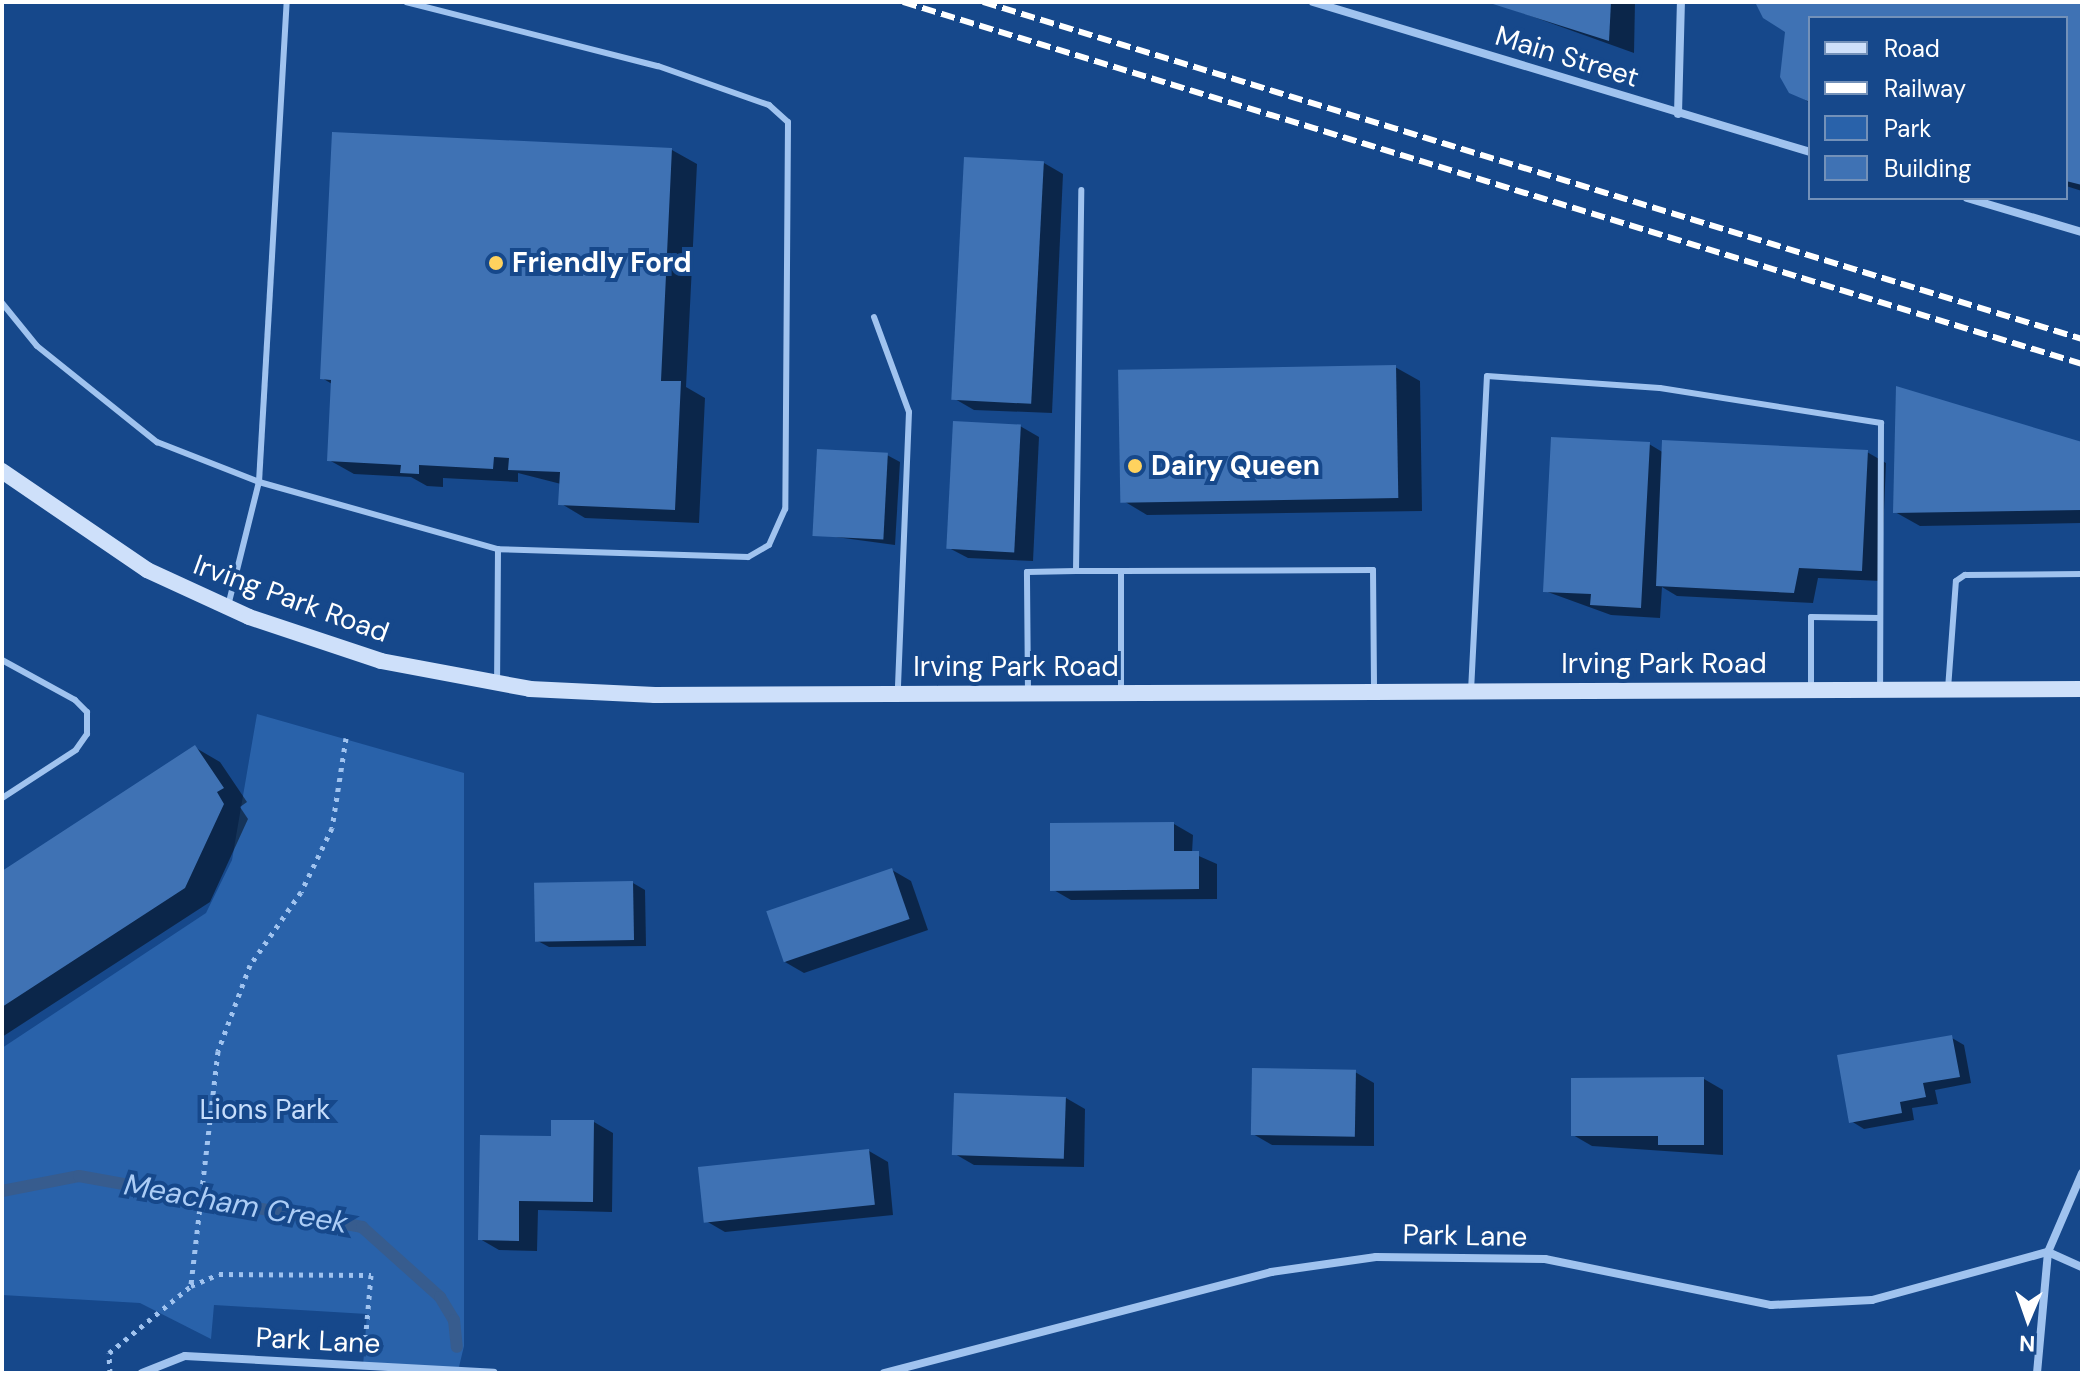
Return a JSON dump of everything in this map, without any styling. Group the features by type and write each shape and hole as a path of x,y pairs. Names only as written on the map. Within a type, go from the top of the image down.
{"main road":[{"name":"Irving Park Road","path":"2,471 147,570 228,608 381,661 497,683 655,695 2082,689"}],"street":[{"name":"Main Street","path":"1313,2 1808,151"},
{"path":"1678,114 1681,2"},
{"path":"1974,200 2082,232"},
{"path":"2037,1373 2048,1252 2082,1173"},
{"path":"2048,1252 2082,1267"},
{"name":"Park Lane","path":"884,1373 1271,1272 1376,1257 1545,1259 1771,1305 1872,1300 2048,1252"},
{"name":"Park Lane","path":"142,1373 185,1356 494,1373"}],"lane":[{"path":"228,608 259,482 287,2"},
{"path":"2,303 37,346 157,442 259,482 498,549 748,557 769,545 785,509 788,122 769,105 658,66 406,2"},
{"path":"1076,571 1081,190"},
{"path":"874,317 909,412 898,694"},
{"path":"1471,691 1487,376 1660,388 1881,423 1880,688"},
{"path":"497,683 498,549"},
{"path":"1028,693 1027,572 1076,571 1373,570 1374,691"},
{"path":"1121,571 1121,693"},
{"path":"1948,689 1956,581 1965,575 2082,574"},
{"path":"1811,689 1811,617 1880,618"},
{"path":"2,660 75,700 87,723 76,750 2,798"}],"path":[{"path":"191,1286 194,1234 218,1051 250,965 301,892 332,828 346,738"},
{"path":"110,1373 109,1353 191,1286 219,1274 371,1275 363,1366"}],"green space":[{"name":"Lions Park","path":"257,714 464,773 464,1346 458,1371 363,1366 367,1314 214,1305 211,1339 140,1303 2,1295 2,1048 206,913 232,860"}],"building":[{"path":"1611,2 1609,41 1493,4"},
{"path":"1755,2 2082,2 2082,185 2068,182 2068,16 1808,16 1808,101 1789,93 1780,77 1785,32 1763,18"},
{"name":"Friendly Ford","path":"332,132 672,148 661,381 681,381 675,510 558,505 560,472 508,470 509,458 494,457 493,469 419,465 419,474 400,473 401,465 327,461 331,380 320,379"},
{"path":"964,157 1044,161 1031,404 951,400"},
{"path":"1396,365 1398,498 1120,503 1118,370"},
{"path":"1896,386 2082,442 2082,510 1893,513"},
{"path":"953,421 1021,425 1014,552 946,549"},
{"path":"1551,437 1650,442 1641,608 1590,605 1591,594 1543,592"},
{"path":"1662,440 1868,450 1862,571 1799,568 1794,593 1656,586"},
{"path":"817,449 888,453 883,540 812,536"},
{"path":"195,745 224,788 217,792 224,804 185,888 2,1007 2,871"},
{"path":"1174,822 1174,851 1199,851 1199,889 1050,891 1050,823"},
{"path":"892,868 910,919 784,962 766,911"},
{"path":"633,881 634,940 535,942 534,883"},
{"path":"1952,1035 1960,1077 1923,1083 1926,1097 1900,1102 1902,1113 1849,1123 1837,1055"},
{"path":"1252,1068 1356,1070 1355,1137 1251,1135"},
{"path":"1704,1077 1704,1145 1658,1145 1658,1136 1571,1136 1571,1078"},
{"path":"954,1093 1066,1097 1064,1159 952,1155"},
{"path":"551,1120 594,1120 593,1202 519,1201 519,1241 478,1240 480,1135 551,1136"},
{"path":"869,1149 875,1205 704,1223 698,1167"}],"waterway":[{"name":"Meacham Creek","path":"2,1191 79,1176 362,1227 440,1297 454,1320 457,1347"}],"railway":[{"path":"903,2 2082,364"},
{"path":"983,2 2082,339"}],"place":[{"name":"Friendly Ford","path":"496,263"},
{"name":"Dairy Queen","path":"1135,466"}]}
